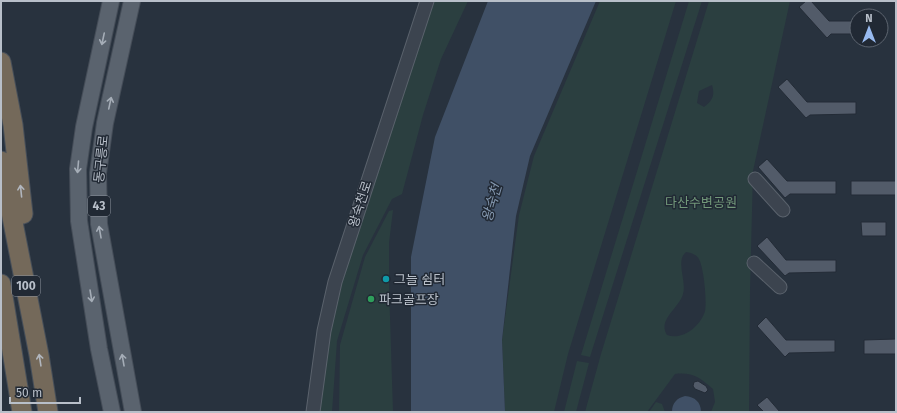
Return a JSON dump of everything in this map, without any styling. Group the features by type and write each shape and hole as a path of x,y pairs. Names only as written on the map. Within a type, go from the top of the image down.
{"highway":[{"path":"1,62 13,125 22,202 26,286"},
{"name":"100","path":"1,161 39,355 48,412"},
{"name":"100","path":"1,284 22,412"}],"main road":[{"name":"동구릉로","path":"111,1 84,127 78,168 79,221 99,349 112,412"},
{"name":"동구릉로","path":"132,1 105,123 98,173 99,224 133,412"}],"street":[{"name":"왕숙천로","path":"313,412 324,331 335,282 427,1"},
{"path":"755,179 783,210"},
{"path":"754,263 780,288"}],"green space":[{"path":"431,1 468,1 441,59 423,115 402,194 392,199 363,255 337,341 332,412 316,412 336,290"},
{"path":"600,1 676,1 568,354 554,412 505,412 502,340 519,215 534,156"},
{"path":"689,1 702,1 590,357 581,355"},
{"name":"다산수변공원","path":"709,1 790,1 753,171 749,412 711,412 715,402 713,389 692,375 675,374 647,412 585,412 601,354","holes":["712,85 713,95 709,102 704,107 697,103 699,91","686,252 692,253 696,256 701,264 705,285 705,311 703,317 690,331 679,336 667,335 665,324 683,294 684,283 681,261"]},
{"name":"파크골프장","path":"393,210 389,243 389,285 393,412 339,412 340,345 365,257 389,211"},
{"path":"577,361 589,363 576,412 564,412"},
{"path":"656,402 662,404 665,412 649,412"}],"water":[{"name":"왕숙천","path":"488,1 596,1 530,156 516,216 502,340 505,412 411,412 411,257 435,137"},
{"path":"685,396 692,398 699,403 701,412 672,412 676,401"}],"building":[{"path":"806,1 811,1 829,21 849,21 849,34 831,34 827,38 799,7"},
{"path":"787,79 807,102 856,102 856,114 810,115 806,118 778,87"},
{"path":"767,159 787,181 836,181 836,194 790,194 785,198 758,167"},
{"path":"851,181 896,181 896,195 851,195"},
{"path":"861,222 886,222 886,236 862,236"},
{"path":"767,237 786,260 836,260 836,272 789,273 785,276 757,246"},
{"path":"766,317 786,340 835,340 835,352 789,353 785,357 757,326"},
{"path":"896,339 896,354 864,354 864,340"},
{"path":"698,381 706,386 708,390 705,393 695,389 693,386 694,382"},
{"path":"767,397 780,412 764,412 757,405"}],"place":[{"name":"그늘 쉼터","path":"386,279"},
{"name":"파크골프장","path":"371,299"}]}
